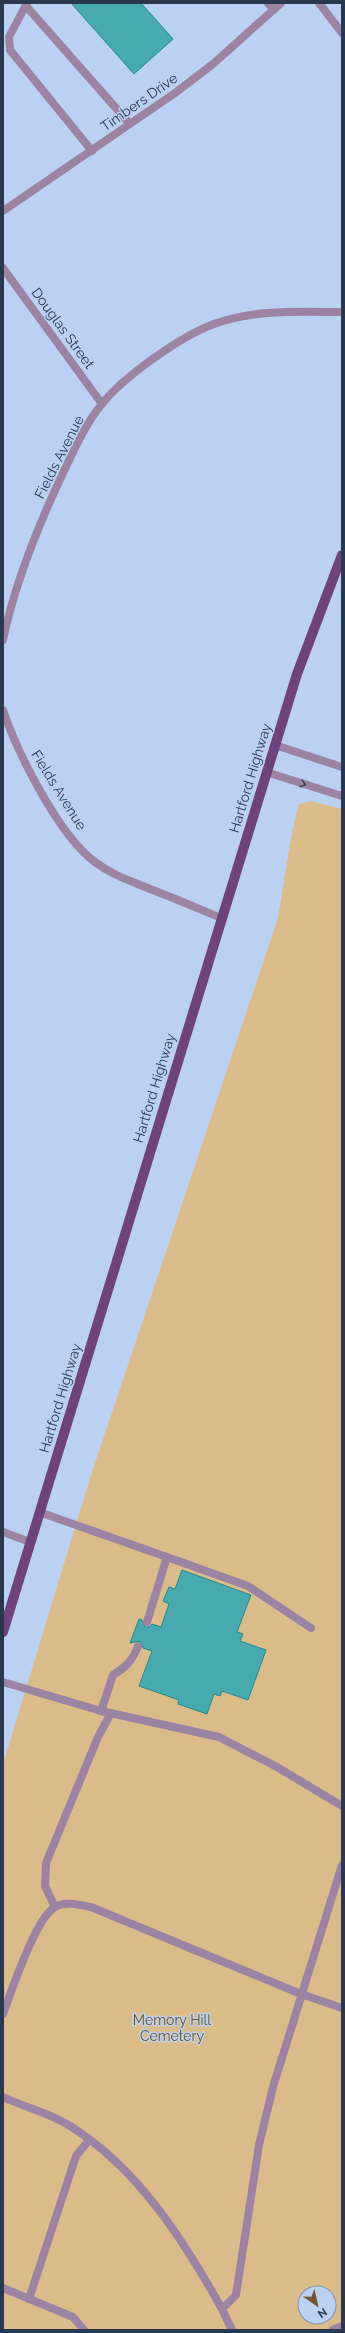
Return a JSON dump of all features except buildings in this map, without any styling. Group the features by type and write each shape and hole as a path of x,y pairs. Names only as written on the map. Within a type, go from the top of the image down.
{"main road":[{"name":"Hartford Highway","path":"3,1632 266,772 297,674 342,555"}],"street":[{"path":"268,3 274,10"},
{"name":"Timbers Drive","path":"3,211 92,151 213,64 281,3"},
{"path":"319,3 342,33"},
{"path":"92,151 10,50 9,37 26,4 130,124"},
{"name":"Douglas Street","path":"3,268 102,404"},
{"name":"Fields Avenue","path":"3,640 11,608 34,539 79,439 102,404 132,376 177,343 213,324 250,315 291,312 342,312"},
{"name":"Fields Avenue","path":"3,710 21,756 54,812 79,847 95,862 116,875 221,918"},
{"path":"275,745 342,767"},
{"path":"266,772 342,796"},
{"path":"39,1512 248,1586 311,1628"},
{"path":"3,1532 30,1542"},
{"path":"148,1622 167,1557"},
{"path":"101,1711 113,1675 124,1669 133,1658 138,1646"},
{"path":"3,1682 101,1711 218,1737 277,1767 342,1806"},
{"path":"55,1907 45,1886 46,1863 98,1737 111,1713"},
{"path":"222,2309 236,2295 259,2145 273,2087 342,1865"},
{"path":"3,2014 42,1920 55,1907 73,1904 91,1907 301,1994 342,2008"},
{"path":"3,2097 70,2126 121,2165 190,2253 222,2309 232,2330"},
{"path":"29,2299 76,2156 88,2140"},
{"path":"3,2288 73,2317 84,2330"},
{"path":"333,2330 342,2326"}],"green space":[{"name":"Memory Hill Cemetery","path":"311,801 342,809 342,2330 3,2330 3,1764 91,1475 278,918 292,832 299,804"}]}
